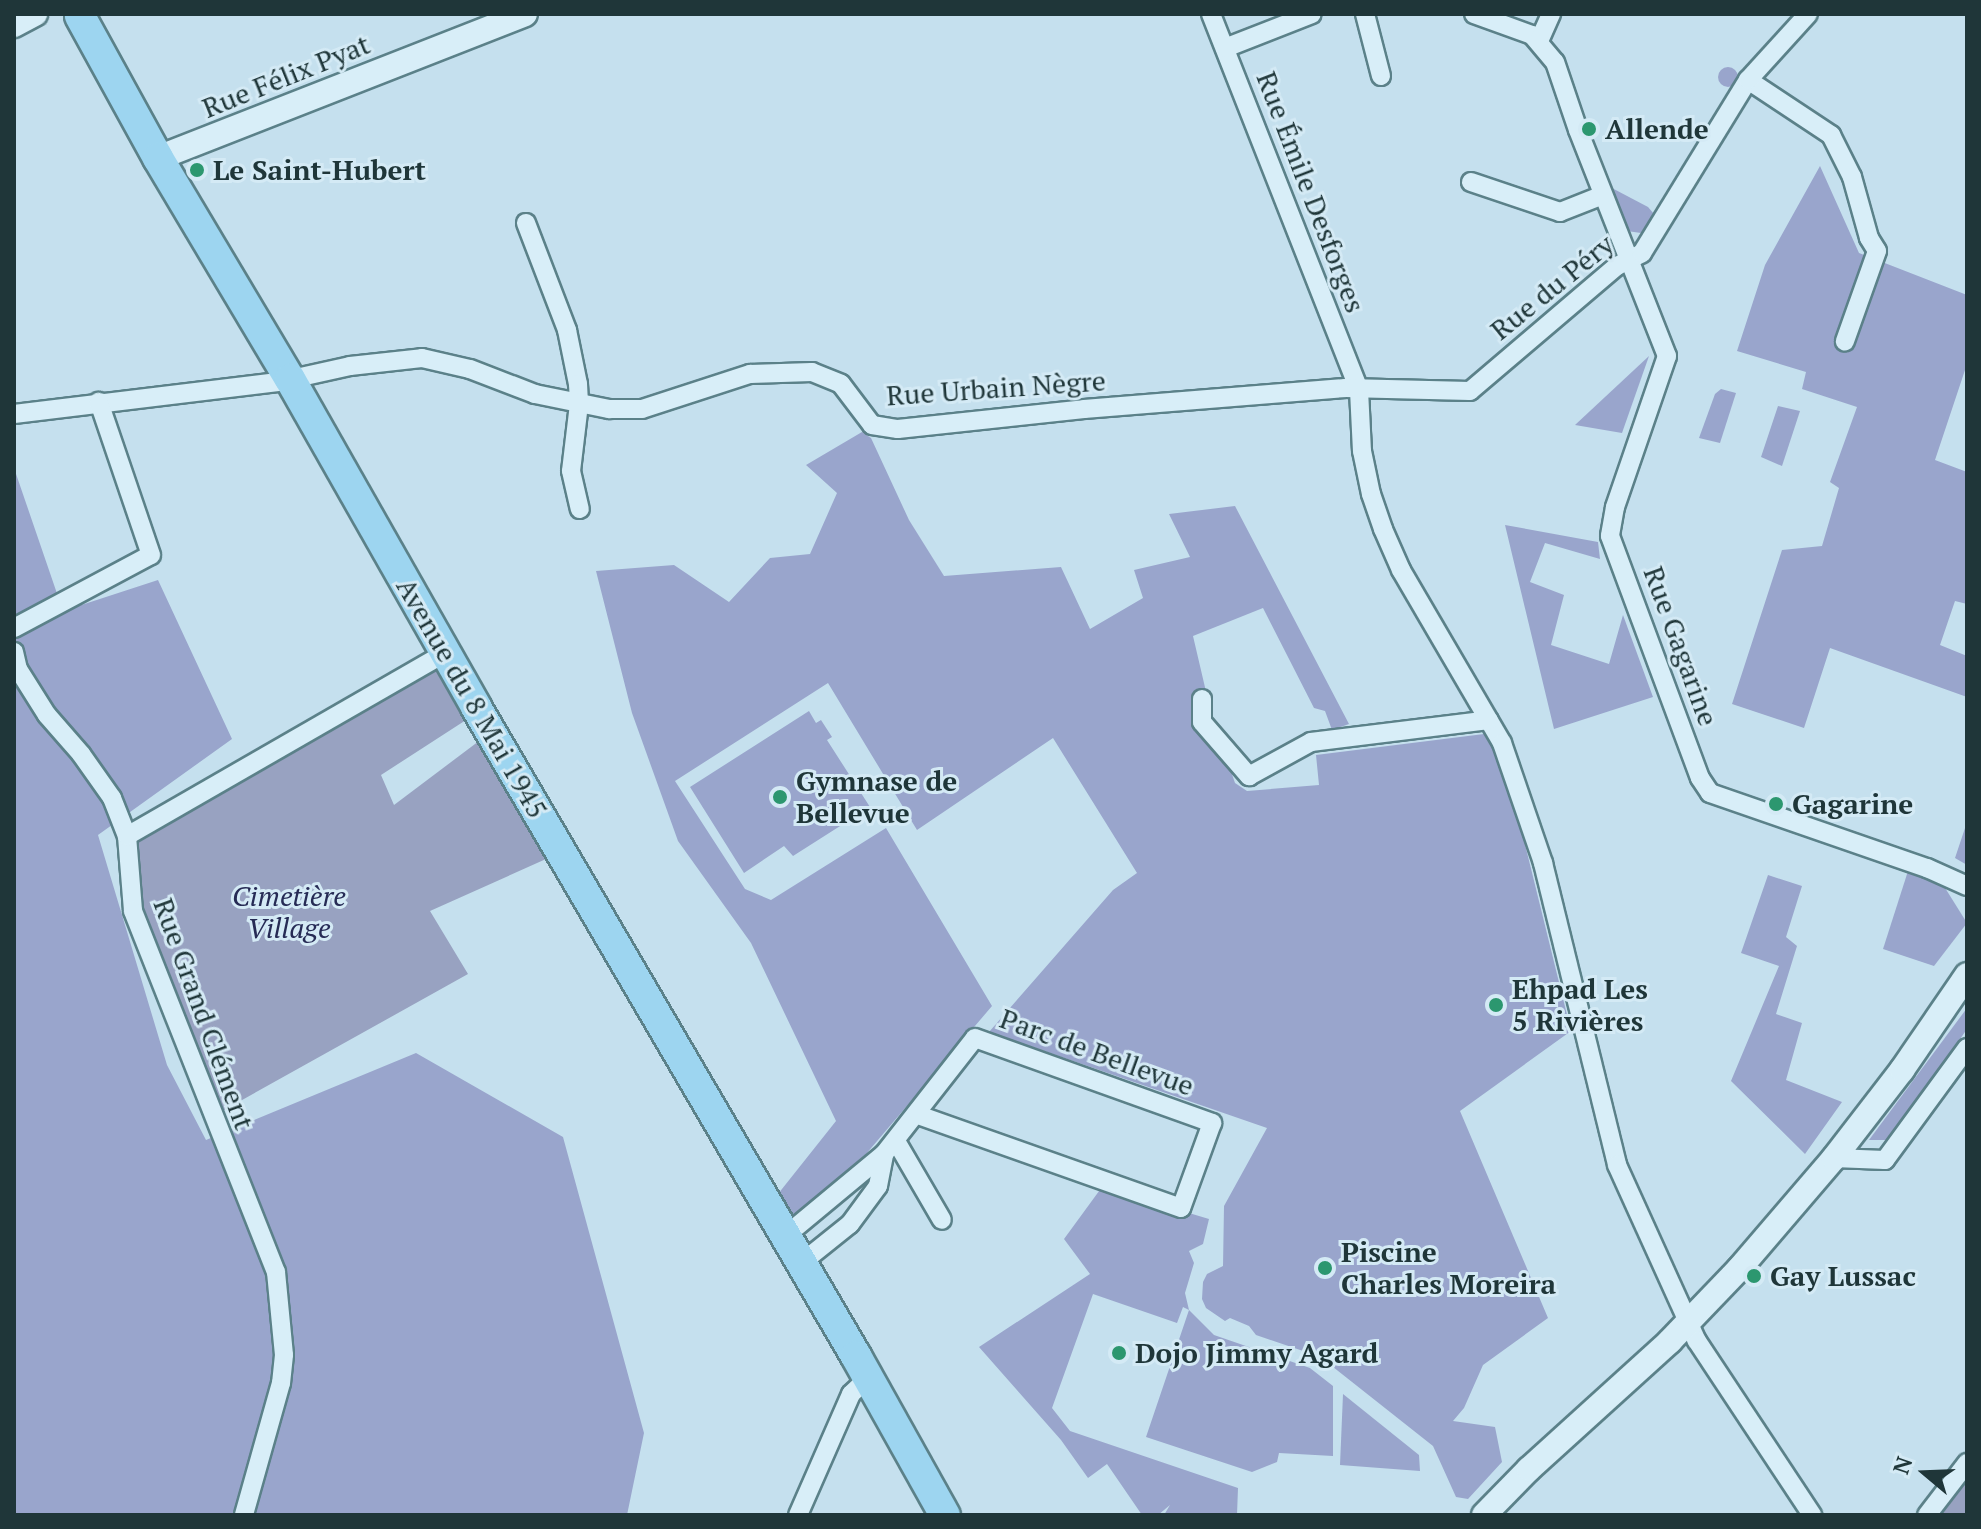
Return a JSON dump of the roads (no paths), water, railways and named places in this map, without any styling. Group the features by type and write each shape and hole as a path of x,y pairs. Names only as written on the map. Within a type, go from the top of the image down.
{"main road":[{"name":"Avenue du 8 Mai 1945","path":"73,15 290,379 445,653 945,1515"}],"street":[{"path":"14,25 35,14"},
{"name":"Rue Félix Pyat","path":"158,158 525,14"},
{"name":"Rue Émile Desforges","path":"1211,14 1359,390 1362,451 1371,494 1383,529 1401,570 1502,743 1543,863 1617,1165 1688,1322 1812,1515"},
{"path":"1225,48 1312,14"},
{"path":"1365,14 1381,76"},
{"path":"1474,14 1539,41 1551,14"},
{"name":"Rue du Péry","path":"1359,390 1470,391 1629,259 1642,253 1748,80 1808,14"},
{"name":"Rue Gagarine","path":"1539,41 1555,62 1603,195 1667,356 1615,507 1610,536 1700,778 1710,793 1927,868 1967,886"},
{"path":"1748,80 1831,135 1852,177 1869,238 1877,251 1845,341"},
{"path":"1471,182 1560,212 1603,195"},
{"path":"526,223 567,330 579,404 571,471 580,509"},
{"name":"Rue Urbain Nègre","path":"14,414 290,379 350,366 422,358 470,369 535,394 579,404 642,409 750,374 812,372 841,384 872,425 898,429 1084,409 1346,388 1359,390"},
{"path":"14,628 151,555 99,402"},
{"name":"Rue Grand Clément","path":"14,652 18,669 47,715 81,754 112,798 127,836 133,911 232,1170 276,1272 284,1355 281,1383 244,1515"},
{"path":"127,836 445,653"},
{"path":"1202,699 1202,722 1249,776 1311,742 1489,720"},
{"path":"1484,1515 1529,1469 1688,1322 1834,1158 1902,1070 1967,975"},
{"name":"Parc de Bellevue","path":"784,1237 890,1147 975,1038 1212,1123 1181,1208 916,1114"},
{"path":"1834,1158 1885,1160 1967,1048"},
{"path":"890,1147 942,1220"},
{"name":"Parc de Bellevue","path":"800,1264 850,1224 878,1186 890,1147"},
{"path":"798,1515 851,1394 868,1378"},
{"path":"1927,1515 1967,1463"}],"place":[{"name":"Allende","path":"1589,129"},
{"name":"Le Saint-Hubert","path":"197,170"},
{"name":"Gymnase de Bellevue","path":"780,797"},
{"name":"Gagarine","path":"1776,804"},
{"name":"Ehpad Les 5 Rivières","path":"1496,1005"},
{"name":"Piscine Charles Moreira","path":"1325,1268"},
{"name":"Gay Lussac","path":"1754,1276"},
{"name":"Dojo Jimmy Agard","path":"1119,1353"}],"park label":[{"name":"Cimetière Village","path":"289,912"}]}
